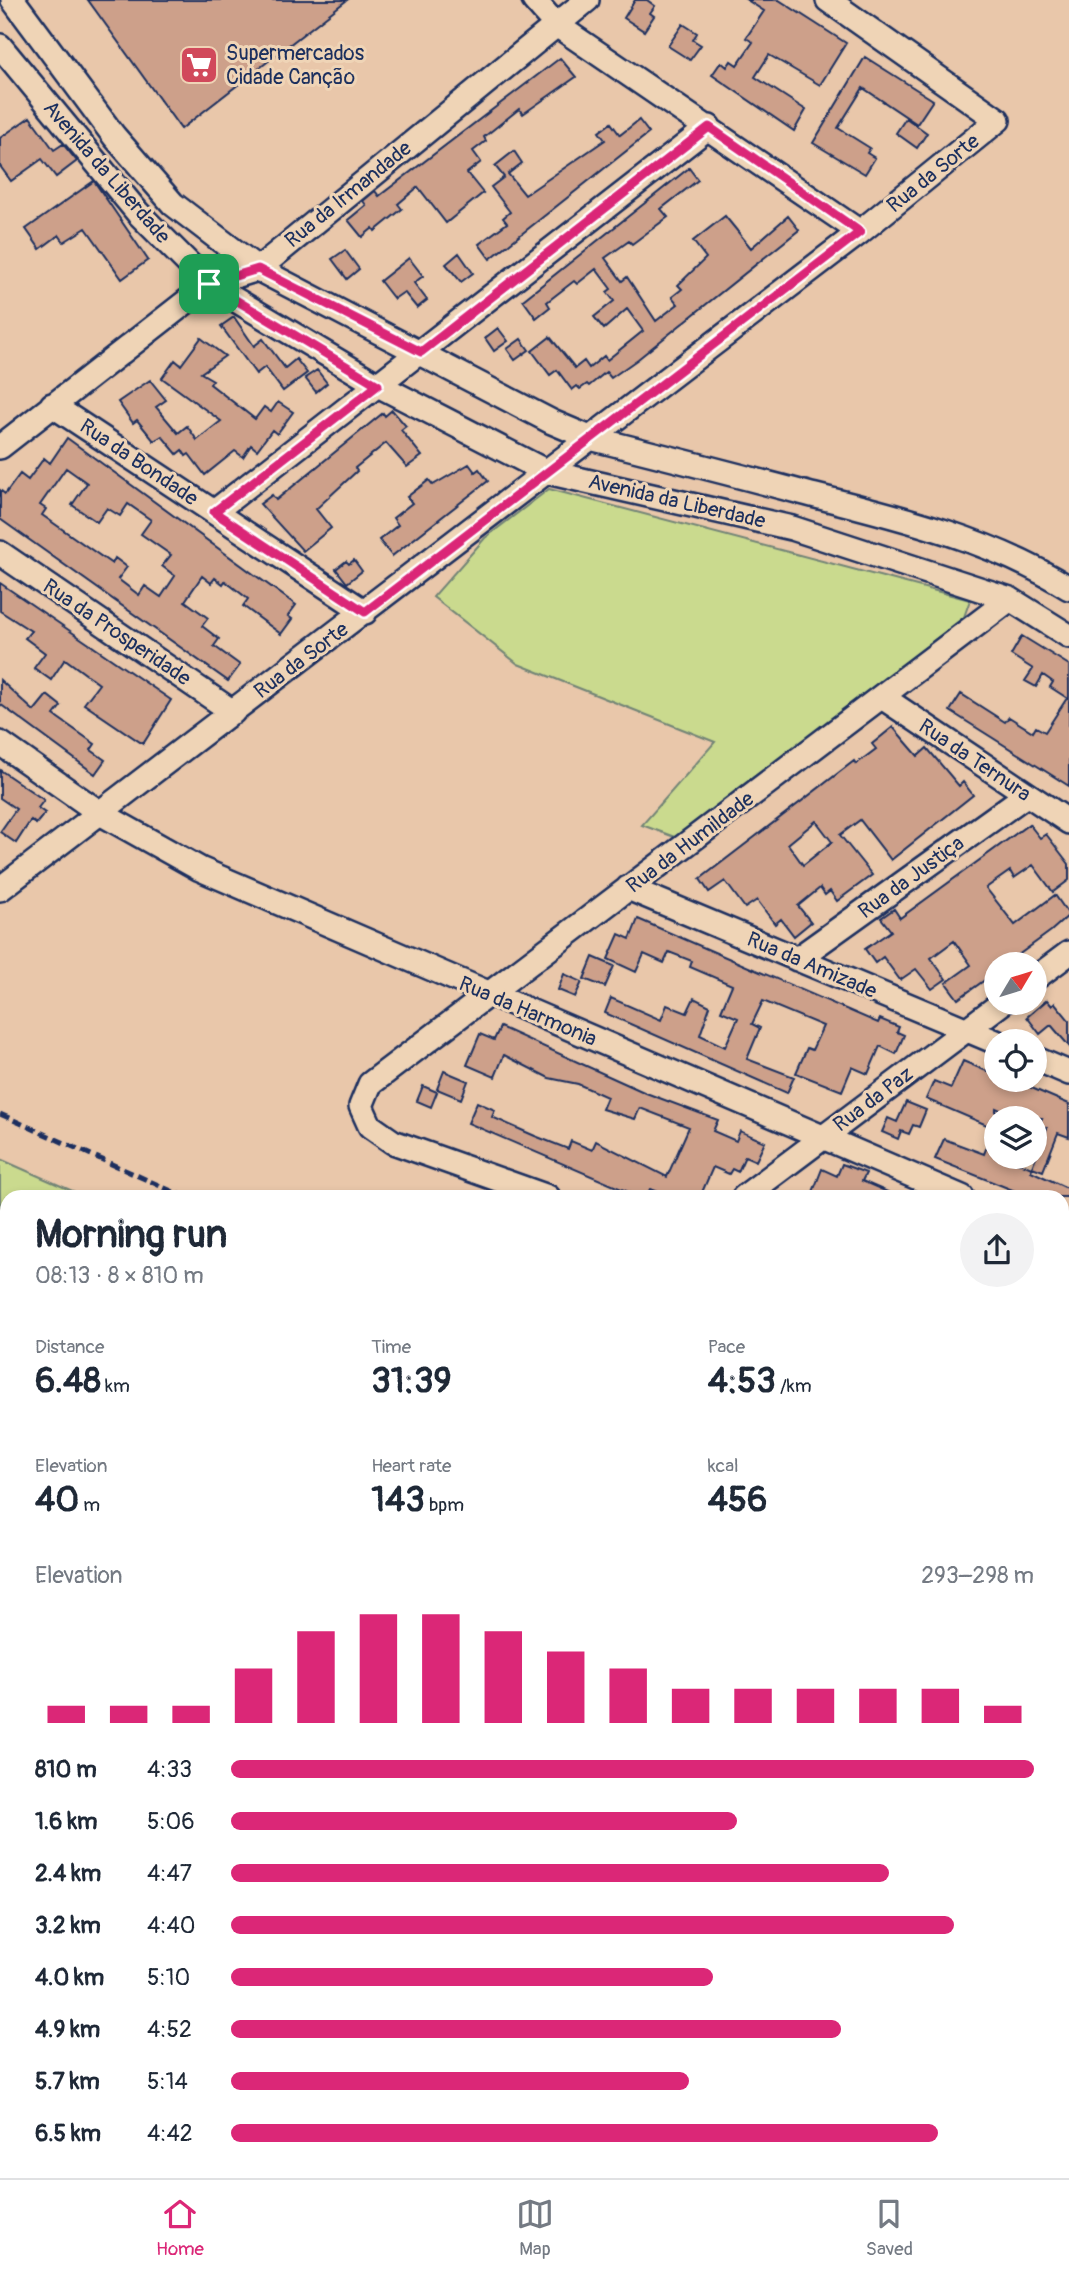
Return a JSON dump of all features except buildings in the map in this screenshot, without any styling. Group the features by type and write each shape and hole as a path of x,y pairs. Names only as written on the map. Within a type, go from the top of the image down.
{"street":[{"name":"Avenida da Liberdade","path":"13,0 114,136 173,204 258,269 552,422 590,438 869,509 981,545 1047,574 1069,588"},
{"path":"534,0 555,24 860,232"},
{"name":"Rua da Irmandade","path":"0,447 209,284 258,269 587,0"},
{"name":"Rua da Sorte","path":"0,889 860,232 998,120 828,0"},
{"name":"Avenida da Liberdade","path":"0,46 138,213 209,284 378,385 547,472 792,528 1010,599 1069,636"},
{"path":"214,512 709,127"},
{"name":"Rua da Bondade","path":"52,405 365,612"},
{"name":"Rua da Prosperidade","path":"0,553 233,712"},
{"name":"Rua da Humildade","path":"528,1190 393,1142 370,1126 361,1106 370,1084 1010,599"},
{"name":"Rua da Ternura","path":"882,697 1069,822"},
{"name":"Rua da Harmonia","path":"0,743 100,813 200,869 946,1190"},
{"name":"Rua da Justiça","path":"797,959 1026,794"},
{"name":"Rua da Amizade","path":"628,888 984,1037"},
{"path":"1047,969 1069,953"},
{"name":"Rua da Paz","path":"753,1190 985,1015"},
{"path":"1047,1064 1069,1073"}],"green space":[{"path":"549,489 970,600 964,617 680,839 642,825 715,742 518,664 433,597 485,538"},
{"path":"0,1159 70,1190 0,1190"}],"railway":[{"path":"0,1114 169,1190"}],"place":[{"name":"Supermercados Cidade Canção","path":"199,65"}],"route":[{"path":"709,127 860,232 365,612 214,512 378,385 209,284 258,269 421,352 709,127"}]}
